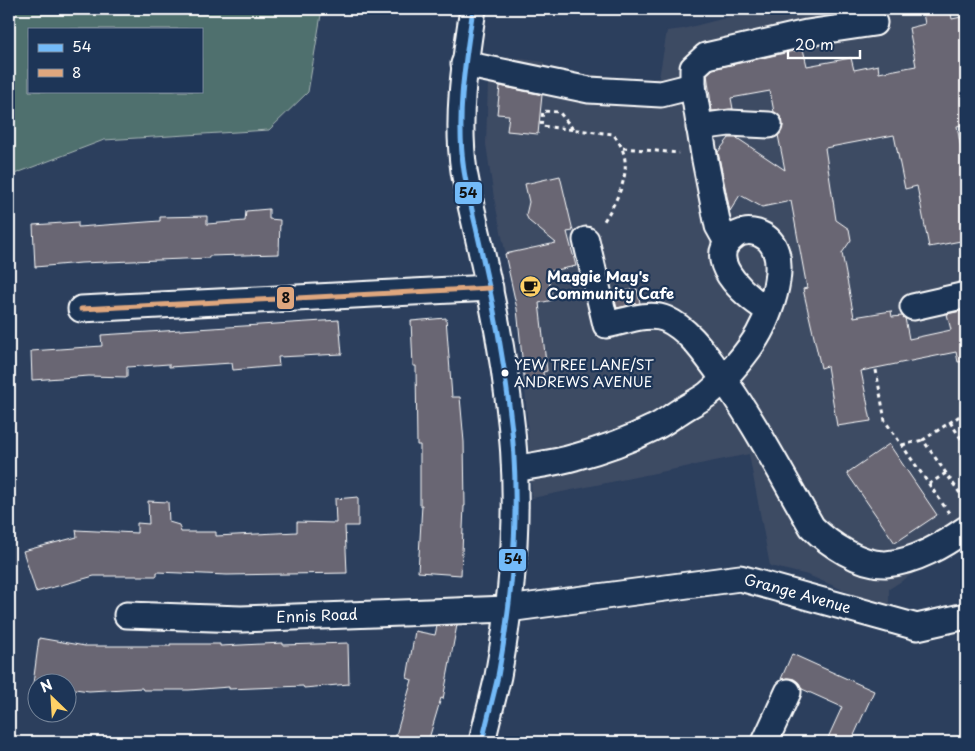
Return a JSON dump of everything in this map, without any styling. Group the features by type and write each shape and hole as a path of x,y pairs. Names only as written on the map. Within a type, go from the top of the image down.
{"street":[{"path":"473,9 464,64 461,131 464,170 490,288 509,405 515,469 508,609 498,676 482,742"},
{"path":"728,242 718,226 699,127 693,86 693,68 706,56 806,33 874,23"},
{"path":"464,64 589,90 661,94 693,86"},
{"path":"699,127 729,123 769,125"},
{"path":"515,469 574,458 654,428 707,395 724,379 758,335 770,310 775,291 778,262 774,245 765,236 744,232 734,236 723,249 722,260 726,269 746,294 757,304 770,310"},
{"path":"586,240 606,325 649,316 665,318 683,330 700,346 753,424 812,527 824,539 862,559 884,564 904,561 925,553 964,531"},
{"path":"81,308 490,288"},
{"path":"913,307 966,295"},
{"name":"Grange Avenue","path":"508,609 740,578 917,627 966,616"},
{"name":"Ennis Road","path":"127,616 241,619 508,609"},
{"path":"765,742 788,692"}],"path":[{"path":"574,129 559,112 543,111 541,126 613,134 623,148 624,184 597,232 586,240"},
{"path":"623,148 704,155"},
{"path":"876,370 885,421 964,531"},
{"path":"902,445 923,440 966,412"},
{"path":"950,422 966,446"},
{"path":"923,440 966,502"},
{"path":"929,484 946,473"}],"shaded area":[{"path":"760,9 966,9 966,540 889,589 889,606 860,597 808,575 770,566 749,454 532,498 525,386 517,308 494,198 486,144 488,83 507,57 544,62 543,70 646,80 659,78 667,31 683,29"}],"green space":[{"path":"9,9 322,9 308,92 269,130 104,140 9,176"}],"building":[{"path":"950,9 952,19 966,16 966,124 957,126 966,175 966,240 929,247 917,186 905,189 894,135 825,148 836,220 849,229 851,240 842,253 854,317 891,311 892,317 902,316 905,318 909,339 951,330 947,314 966,310 966,361 958,362 956,352 861,371 871,421 837,426 827,366 821,368 803,289 807,288 791,201 762,207 740,195 730,211 718,152 729,138 737,138 785,170 778,135 783,126 782,119 774,112 770,91 731,98 733,109 712,111 707,74 713,69 803,49 807,66 851,58 854,70 878,65 879,73 916,66 909,28 925,24 923,13"},
{"path":"500,86 542,95 538,134 507,131 509,115 497,114"},
{"path":"560,176 573,231 567,232 576,266 547,272 553,300 539,303 547,371 543,372 544,384 525,386 517,309 505,254 556,243 529,221 526,215 529,202 525,184"},
{"path":"269,209 269,219 280,220 279,254 209,256 209,258 81,263 35,267 33,225 78,222 78,227 160,221 160,217 207,216 207,224 245,221 246,211"},
{"path":"637,289 640,303 617,308 613,293"},
{"path":"446,318 452,397 460,397 464,442 465,506 461,575 418,572 422,505 420,505 420,445 417,445 416,366 413,366 411,321"},
{"path":"339,320 342,354 278,357 279,366 233,370 232,363 169,367 169,364 127,367 127,377 89,376 32,380 31,351 102,346 101,335"},
{"path":"889,444 937,515 895,543 847,473"},
{"path":"358,497 358,526 345,526 347,573 227,575 157,572 157,576 94,576 36,592 23,551 77,537 76,530 137,533 137,523 149,524 148,501 168,502 169,522 179,525 181,532 216,532 216,536 297,532 297,522 336,523 335,499"},
{"path":"457,625 443,699 441,698 428,742 394,742 412,680 407,678 415,631 435,635 437,626"},
{"path":"39,638 85,646 220,644 220,646 283,643 283,645 348,643 349,684 304,688 303,686 143,690 142,688 89,691 78,689 78,674 34,674"},
{"path":"792,654 874,691 851,742 826,742 842,707 802,689 794,679 781,679"}],"transit line":[{"name":"54","path":"473,9 462,90 462,151 466,182 501,350 513,438 515,472 512,575 504,643 482,742"},
{"name":"8","path":"81,309 490,288"}],"place":[{"name":"Maggie May's Community Cafe","path":"531,286"},
{"name":"YEW TREE LANE/ST ANDREWS AVENUE","path":"505,373"}]}
